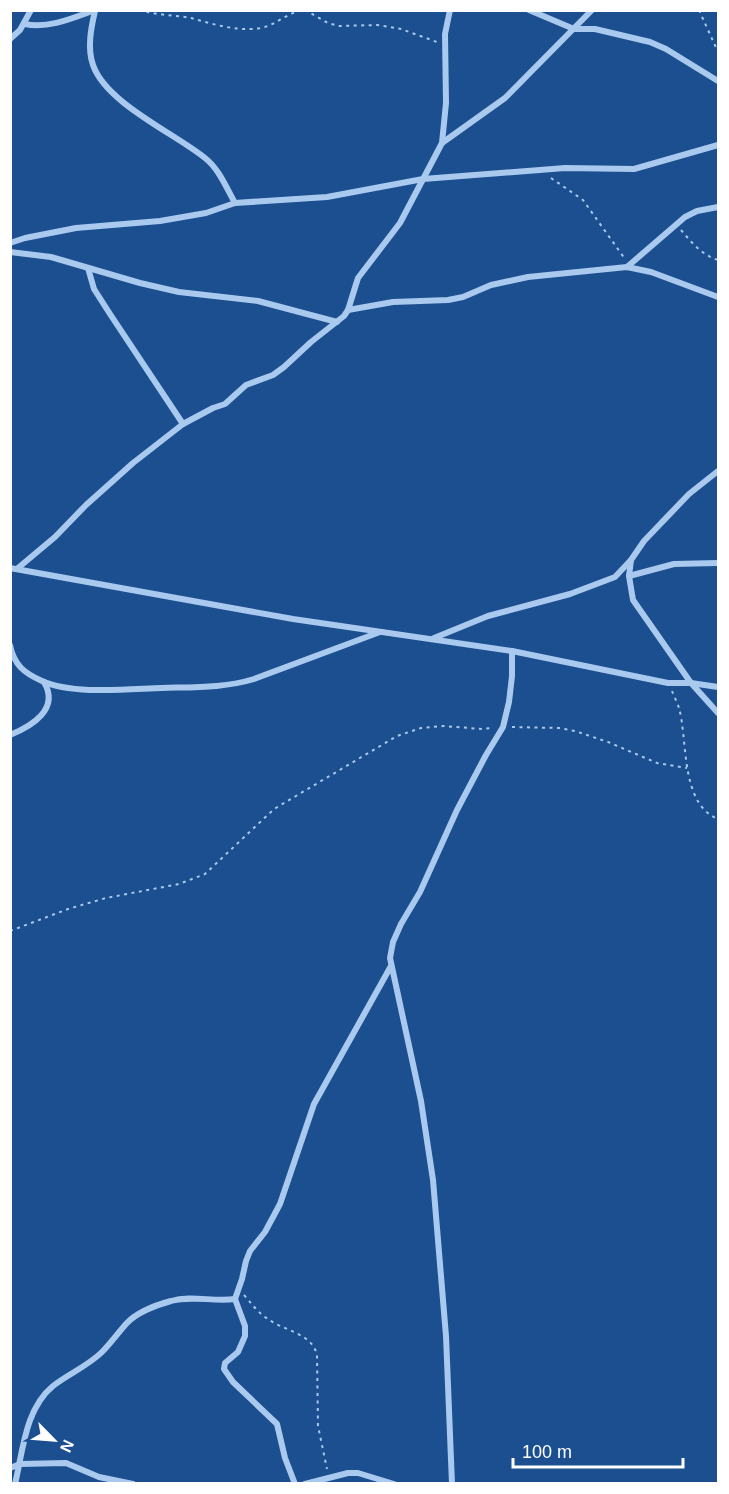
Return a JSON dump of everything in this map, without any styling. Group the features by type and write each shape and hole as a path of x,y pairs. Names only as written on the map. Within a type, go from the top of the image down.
{"street":[{"path":"10,39 24,24 31,10"},
{"path":"24,24 31,26 55,22 95,10 90,38 92,63 100,81 153,123 206,158 219,173 235,203"},
{"path":"14,568 55,537 86,505 133,463 183,424 225,404 254,381 273,375 337,322 348,310 358,278 400,223 442,143 446,103 446,25 450,10"},
{"path":"529,10 574,29 613,32 650,42 666,49 718,81"},
{"path":"442,143 505,98 592,10"},
{"path":"10,243 76,228 184,217 235,203 327,197 423,179 585,167 634,169 718,145"},
{"path":"628,266 673,226 697,211 718,207"},
{"path":"10,252 51,257 169,290 209,297 258,301 337,322"},
{"path":"348,310 393,302 448,300 463,297 491,285 528,277 628,266 651,272 718,297"},
{"path":"88,268 94,289 183,424"},
{"path":"434,639 488,616 570,594 615,577 681,501 718,471"},
{"path":"631,560 629,576 633,600 692,683 718,712"},
{"path":"629,576 674,564 718,563"},
{"path":"14,568 68,580 293,620 512,651 668,682 718,687"},
{"path":"10,645 13,659 19,667 44,682 64,687 96,689 234,684 254,679 383,631"},
{"path":"453,1484 448,1354 433,1179 421,1101 390,958 393,942 401,924 420,892 486,755 503,727 509,702 512,651"},
{"path":"10,735 26,729 44,714 49,696 44,682"},
{"path":"295,1484 285,1458 277,1424 233,1382 224,1369 225,1363 238,1352 245,1336 245,1326 235,1299 250,1251 265,1232 280,1204 314,1104 392,965"},
{"path":"15,1484 30,1419 45,1393 100,1354 128,1322 137,1315 177,1299 222,1301 235,1299"},
{"path":"10,1468 20,1464 66,1463 99,1477 133,1484"},
{"path":"305,1484 348,1473 358,1473 394,1484"}],"path":[{"path":"139,10 224,26 252,28 263,28 295,11 305,10 328,23 339,26 377,26 400,29 445,46"},
{"path":"699,10 718,52"},
{"path":"542,170 556,183 583,200 628,266"},
{"path":"673,226 680,230 692,245 718,260"},
{"path":"668,682 679,708 687,768 703,808 718,819"},
{"path":"10,931 68,909 106,898 179,884 205,874 273,809 397,736 421,728 443,726 482,729 559,728 608,742 657,763 687,768"},
{"path":"239,1288 257,1310 269,1320 305,1338 315,1348 318,1426 323,1456 330,1478"}]}
